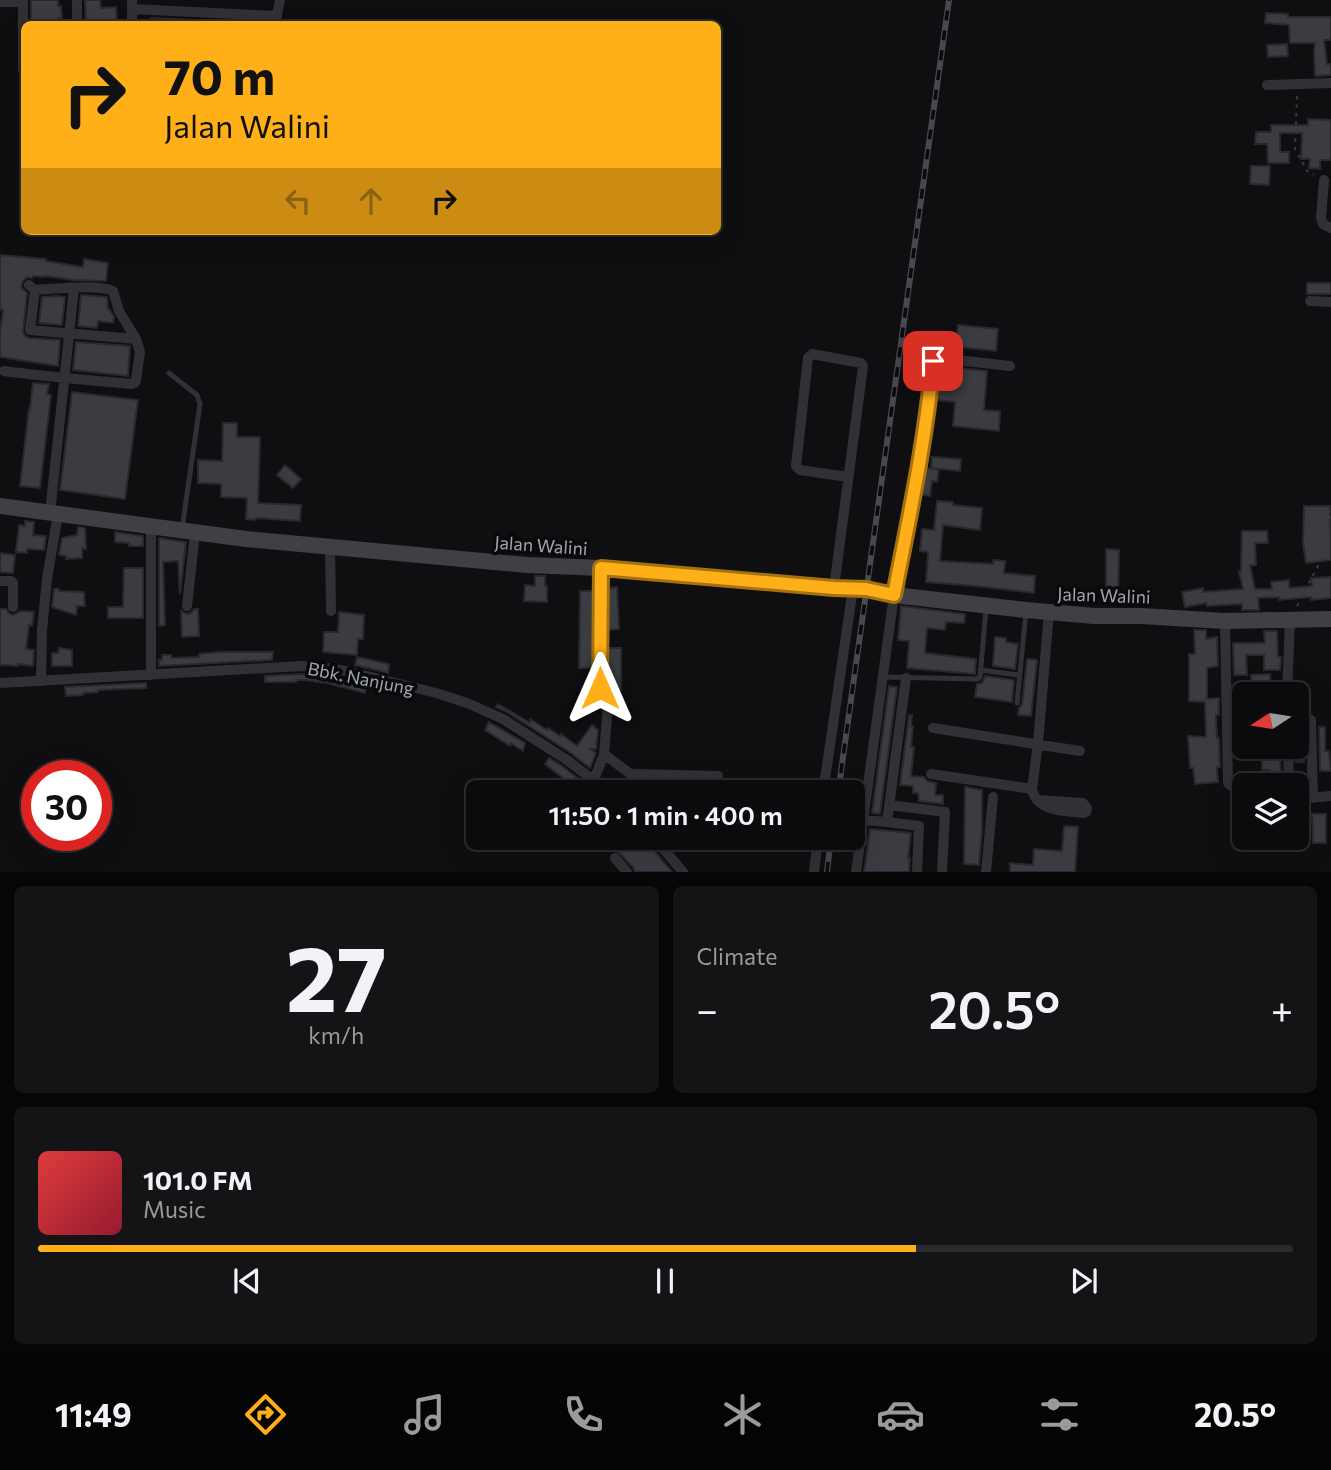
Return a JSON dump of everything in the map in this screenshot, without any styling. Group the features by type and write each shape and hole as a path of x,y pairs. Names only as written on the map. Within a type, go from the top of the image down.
{"street":[{"path":"77,0 78,21"},
{"path":"132,4 276,20 280,0"},
{"path":"0,2 23,1 23,21"},
{"path":"1267,85 1331,83"},
{"path":"1324,180 1321,218 1323,225 1331,228"},
{"path":"4,371 46,377 135,383 140,352 136,339 119,311 113,291 32,287 30,330 136,339"},
{"path":"41,681 43,617 74,288"},
{"path":"1310,301 1331,302"},
{"path":"834,588 863,366 861,363 813,354 808,358 796,466 800,470 848,477"},
{"path":"865,800 894,595 916,483 933,361 939,358 1010,366"},
{"name":"Jalan Walini","path":"0,506 188,533 527,565 601,568 853,588 986,606 1094,616 1225,621 1331,619"},
{"path":"151,527 151,675"},
{"path":"187,606 188,533"},
{"path":"330,547 331,611"},
{"path":"594,780 604,754 609,693 600,688 601,568"},
{"path":"0,581 13,583 13,607"},
{"path":"825,780 853,588"},
{"path":"1038,800 1032,789 1049,612"},
{"path":"1288,682 1290,619"},
{"path":"1225,621 1228,783 1232,785"},
{"name":"Bbk. Nanjung","path":"0,683 302,666 328,668 436,693 467,703 503,719 594,780"},
{"path":"887,822 905,678"},
{"path":"1309,719 1313,798"},
{"path":"933,727 1080,751"},
{"path":"604,754 633,775 718,776"},
{"path":"932,774 1032,789"},
{"path":"1309,798 1331,796"},
{"path":"986,872 993,797"},
{"path":"889,805 945,812 942,872"},
{"path":"917,872 921,809"},
{"path":"865,820 919,826"},
{"path":"664,850 682,872"},
{"path":"814,872 817,850"},
{"path":"856,872 859,850"},
{"path":"615,858 626,872"}],"lane":[{"path":"169,373 197,395 200,404 188,533"},
{"path":"884,677 979,677 986,606"},
{"path":"1017,703 1026,610"},
{"path":"980,670 1019,675"}],"path":[{"path":"1298,84 1295,149 1307,172 1324,180"},
{"path":"1290,619 1321,560 1331,515"}],"building":[{"path":"31,0 58,0 62,18 58,18 58,21 31,21"},
{"path":"85,0 100,0 101,8 116,7 117,21 86,21"},
{"path":"1266,13 1288,14 1288,17 1331,17 1331,40 1324,40 1327,64 1331,64 1331,75 1315,76 1315,43 1290,43 1289,25 1265,23"},
{"path":"151,18 216,21 151,21"},
{"path":"1287,44 1288,56 1268,57 1267,45"},
{"path":"1308,119 1331,120 1331,160 1320,160 1320,169 1309,168 1310,159 1301,159 1302,133 1280,133 1280,152 1289,152 1289,163 1268,163 1267,144 1255,144 1256,132 1271,132 1271,125 1308,125"},
{"path":"1251,166 1270,166 1269,185 1250,184"},
{"path":"0,255 46,259 83,267 84,259 108,263 106,281 33,276 23,281 21,287 27,293 23,332 29,338 60,340 58,366 0,357 3,310 0,310"},
{"path":"1307,283 1331,283 1331,294 1307,294"},
{"path":"81,295 107,297 108,309 114,317 113,323 98,321 97,328 78,326"},
{"path":"42,297 65,297 62,325 39,323"},
{"path":"958,325 998,329 996,351 956,347"},
{"path":"76,342 130,346 128,376 73,370"},
{"path":"940,366 987,371 984,410 1000,411 999,431 953,426 955,402 937,400"},
{"path":"33,383 49,384 47,394 51,395 40,488 20,486"},
{"path":"72,392 138,400 125,499 60,490"},
{"path":"223,423 237,423 237,437 260,437 258,503 301,505 300,521 246,519 247,498 221,497 221,484 198,483 198,460 222,461"},
{"path":"932,457 961,459 960,471 931,468"},
{"path":"285,465 301,479 293,488 277,475"},
{"path":"926,468 939,469 937,482 932,481 930,496 922,495"},
{"path":"937,501 982,508 980,530 943,525 940,561 993,564 993,560 1005,561 1004,573 1035,576 1034,593 926,582 928,552 920,551 922,529 934,530"},
{"path":"1304,506 1330,506 1331,560 1306,563 1303,543"},
{"path":"25,521 34,522 33,535 46,536 44,550 27,549 27,553 16,552 19,525 25,526"},
{"path":"78,527 85,528 86,549 82,548 82,558 66,559 66,556 59,555 62,538 77,535"},
{"path":"1242,531 1267,531 1268,543 1255,543 1256,565 1250,565 1255,589 1272,589 1271,582 1289,580 1289,588 1312,586 1311,578 1331,577 1331,598 1258,598 1259,610 1242,610 1242,604 1207,606 1206,603 1185,607 1182,592 1203,588 1203,592 1243,589 1239,571"},
{"path":"115,532 143,536 143,546 115,542"},
{"path":"159,538 186,542 180,594 178,561 163,562 165,625 159,626"},
{"path":"1106,549 1119,550 1118,601 1106,600"},
{"path":"0,553 15,555 13,573 0,572"},
{"path":"124,568 143,568 143,618 108,618 108,607 123,607"},
{"path":"535,576 545,576 547,602 524,601 525,585 535,586"},
{"path":"617,587 619,629 608,630 609,588"},
{"path":"54,589 84,592 85,606 77,606 76,615 52,607"},
{"path":"580,591 593,591 592,668 579,668"},
{"path":"901,606 965,614 964,623 946,622 945,630 927,628 925,653 976,659 975,674 907,668 909,641 898,640"},
{"path":"0,609 6,609 12,615 20,611 34,612 32,626 29,625 26,649 34,650 33,666 0,665"},
{"path":"198,609 199,636 182,637 181,611 187,614"},
{"path":"339,612 364,615 363,639 358,639 357,655 323,652 324,632 338,632"},
{"path":"1194,630 1206,630 1206,639 1217,637 1218,666 1207,668 1207,699 1219,698 1219,715 1216,715 1220,767 1217,767 1218,782 1195,784 1193,768 1190,768 1188,736 1206,737 1205,702 1189,701 1189,654 1195,654"},
{"path":"1264,631 1277,631 1280,670 1264,670 1264,655 1246,655 1247,675 1234,675 1233,643 1265,643"},
{"path":"995,637 1006,638 1006,642 1018,644 1015,669 993,666"},
{"path":"59,648 72,650 72,666 52,666 52,653 58,653"},
{"path":"608,648 621,648 621,690 608,684"},
{"path":"273,652 272,660 159,666 162,655 171,655 171,658 199,657 199,654"},
{"path":"357,657 389,664 388,673 355,665"},
{"path":"1027,659 1037,660 1031,716 1018,715 1022,704"},
{"path":"302,674 349,680 396,691 395,694 366,688 365,693 305,680 265,682 265,676"},
{"path":"1270,674 1270,682 1252,682 1251,675"},
{"path":"985,676 1014,680 1012,702 975,697 977,684 982,683"},
{"path":"146,683 146,688 98,690 83,695 66,696 65,687"},
{"path":"889,686 897,687 880,814 872,813"},
{"path":"498,704 530,723 530,719 547,730 548,728 560,736 561,734 577,746 592,725 598,730 596,749 590,749 596,753 590,768 571,753 496,707"},
{"path":"909,715 912,715 913,726 911,747 914,747 911,776 924,777 927,781 936,783 935,795 943,795 943,804 919,801 918,793 913,793 913,786 900,785"},
{"path":"489,722 525,743 523,751 485,730"},
{"path":"1319,727 1325,727 1325,751 1329,751 1331,771 1320,771"},
{"path":"549,758 580,780 565,780 545,764"},
{"path":"1262,760 1280,760 1281,773 1262,770"},
{"path":"965,787 982,790 979,865 964,864"},
{"path":"1312,814 1326,814 1326,843 1313,843"},
{"path":"1064,826 1078,827 1075,872 1010,872 1010,863 1033,865 1034,849 1062,851"},
{"path":"870,829 911,833 909,872 864,872"},
{"path":"654,850 672,872 635,872 617,851"}],"railway":[{"path":"840,780 949,0"},
{"path":"827,872 830,850"}],"route":[{"path":"600,688 601,568 866,589 894,595 916,483 933,361"}]}
